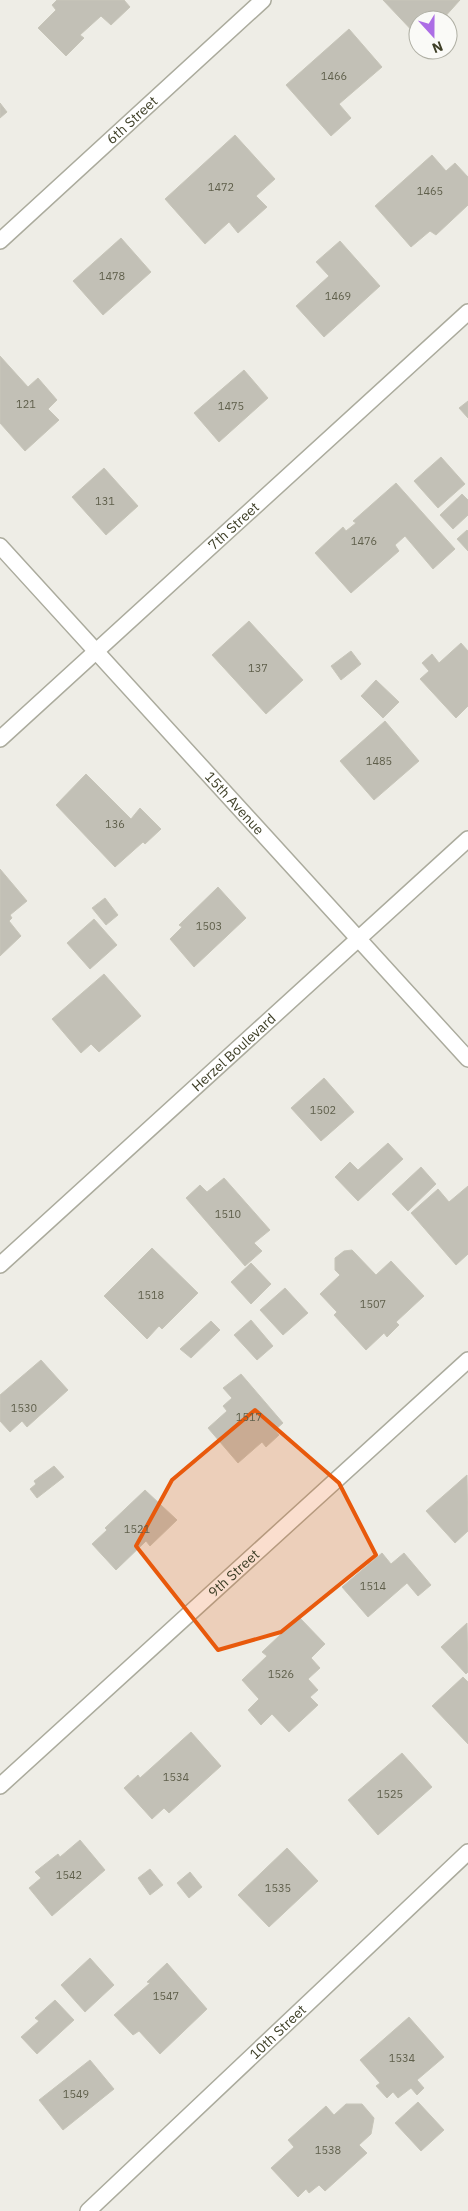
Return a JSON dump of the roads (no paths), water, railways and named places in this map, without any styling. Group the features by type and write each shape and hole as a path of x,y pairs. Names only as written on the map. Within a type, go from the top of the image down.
{"street":[{"name":"6th Street","path":"0,241 263,0"},
{"name":"7th Street","path":"0,739 468,312"},
{"name":"15th Avenue","path":"0,546 97,650 468,1059"},
{"name":"Herzel Boulevard","path":"0,1265 468,839"},
{"name":"9th Street","path":"0,1786 468,1360"},
{"name":"10th Street","path":"88,2211 468,1852"}]}
